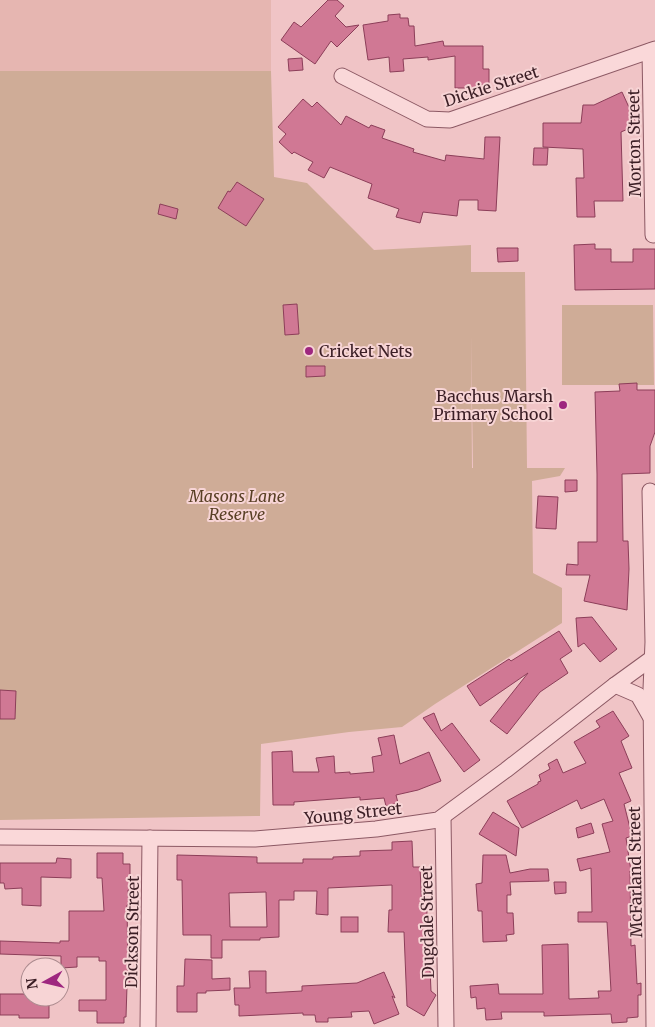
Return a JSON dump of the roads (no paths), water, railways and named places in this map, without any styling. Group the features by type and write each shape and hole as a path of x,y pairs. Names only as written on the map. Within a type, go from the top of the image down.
{"street":[{"name":"Dickie Street","path":"342,76 427,119 450,120 652,50"},
{"name":"Morton Street","path":"652,50 653,235"},
{"name":"McFarland Street","path":"650,491 654,657 651,689 654,1027"},
{"name":"Young Street","path":"0,837 255,839 376,829 438,820 654,657"},
{"name":"McFarland Street","path":"615,685 638,695 651,717"},
{"name":"Dugdale Street","path":"443,816 446,1027"},
{"name":"Dickson Street","path":"148,1027 150,838"}],"place":[{"name":"Cricket Nets","path":"309,351"},
{"name":"Bacchus Marsh Primary School","path":"563,405"}],"park label":[{"name":"Masons Lane Reserve","path":"237,505"}]}
